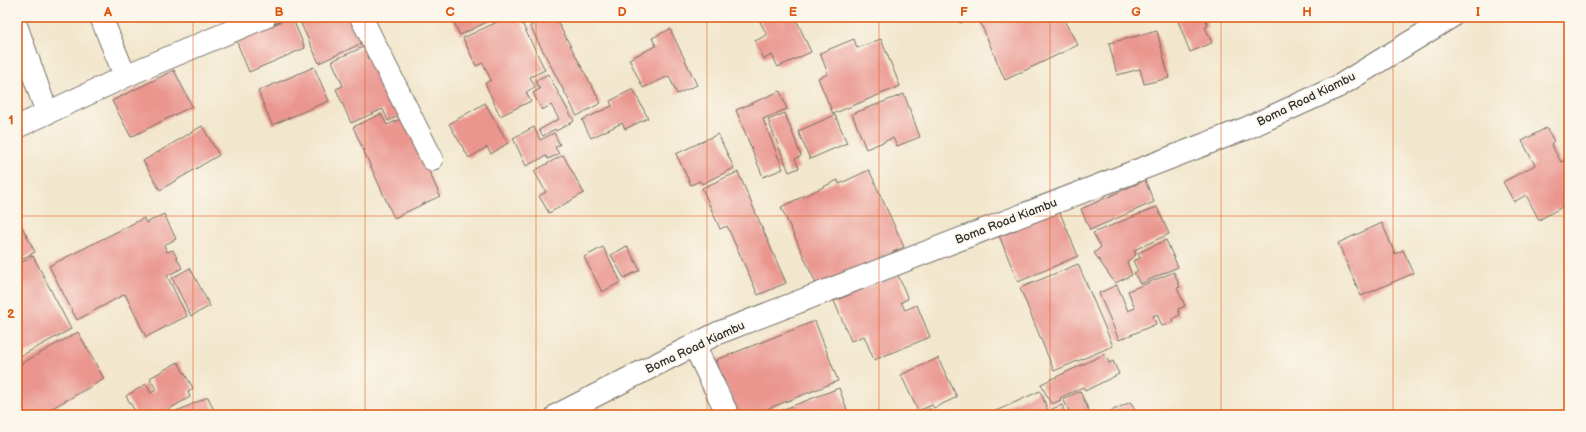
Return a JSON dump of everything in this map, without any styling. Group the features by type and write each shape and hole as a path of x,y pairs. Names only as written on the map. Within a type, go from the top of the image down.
{"street":[{"path":"101,17 125,76"},
{"path":"17,127 125,76 265,17"},
{"path":"361,17 432,159"},
{"name":"Boma Road Kiambu","path":"557,415 718,333 1247,128 1339,86 1451,17"},
{"path":"17,28 47,113"},
{"path":"694,345 728,415"}],"building":[{"path":"292,17 305,48 249,72 236,40"},
{"path":"298,17 358,17 369,40 319,63"},
{"path":"451,17 489,17 491,20 460,35"},
{"path":"495,17 519,17 545,70 530,77 535,87 526,92 531,101 500,116 485,83 491,80 483,63 476,66 463,38 497,22"},
{"path":"546,17 555,17 601,103 577,116 530,26"},
{"path":"770,17 795,17 811,52 778,67 772,55 764,59 755,41 767,35 760,22"},
{"path":"957,17 973,17 960,23"},
{"path":"978,17 1062,17 1078,45 1005,80"},
{"path":"1187,17 1205,17 1208,26 1205,27 1212,43 1190,52 1178,21"},
{"path":"670,29 697,85 677,94 669,76 643,88 629,59 656,46 652,38"},
{"path":"1157,31 1169,78 1144,84 1140,69 1117,75 1109,43"},
{"path":"854,39 857,48 881,39 900,86 833,114 818,78 828,74 820,53"},
{"path":"372,43 403,114 388,121 383,109 351,123 336,89 343,86 332,61"},
{"path":"314,67 329,101 272,125 258,91"},
{"path":"174,70 192,106 131,137 112,101"},
{"path":"548,74 574,121 543,136 539,130 559,119 551,105 542,110 533,93 540,89 535,81"},
{"path":"633,89 648,118 625,129 622,123 591,138 582,120 612,106 610,101"},
{"path":"780,91 787,109 763,119 783,169 763,177 736,110"},
{"path":"904,94 920,137 897,146 893,138 866,149 852,114"},
{"path":"485,103 508,143 491,154 487,147 469,158 449,124"},
{"path":"785,113 801,156 795,159 799,168 789,172 768,120"},
{"path":"381,114 387,125 405,117 440,196 394,218 353,127"},
{"path":"835,115 847,143 810,159 798,131"},
{"path":"202,126 219,155 160,190 143,161"},
{"path":"534,127 540,140 554,133 560,145 555,147 559,154 548,159 546,156 526,166 513,138"},
{"path":"1546,128 1554,141 1551,144 1561,162 1569,158 1569,203 1539,220 1526,195 1514,202 1503,182 1535,165 1522,141"},
{"path":"718,134 734,168 702,184 700,181 691,185 676,154"},
{"path":"563,155 584,193 549,213 539,196 546,192 534,171"},
{"path":"869,170 904,247 891,253 892,255 819,290 781,207 838,180 839,184"},
{"path":"738,172 786,283 758,295 727,226 720,229 702,188"},
{"path":"1145,180 1154,202 1090,230 1081,209"},
{"path":"1157,207 1169,234 1134,250 1136,255 1127,262 1132,275 1115,283 1094,253 1101,247 1093,233"},
{"path":"1058,208 1078,256 1018,282 998,233"},
{"path":"164,214 176,239 164,245 167,252 173,250 182,268 167,276 187,316 146,337 125,294 77,320 49,266 144,218 146,223"},
{"path":"17,217 35,252 17,262"},
{"path":"1382,223 1395,254 1403,250 1414,273 1361,296 1338,243"},
{"path":"1166,240 1178,267 1140,284 1134,273 1138,271 1133,261 1140,258 1138,253"},
{"path":"627,246 640,270 624,278 611,255"},
{"path":"603,247 621,282 602,292 584,257"},
{"path":"33,256 71,329 17,358 17,265"},
{"path":"1078,264 1113,346 1054,371 1020,288"},
{"path":"190,268 210,306 191,316 172,278"},
{"path":"1174,272 1180,287 1177,288 1185,306 1178,309 1180,315 1172,319 1173,322 1162,326 1157,314 1153,316 1156,324 1119,340 1099,293 1117,285 1128,311 1135,308 1128,291"},
{"path":"898,275 908,299 901,302 905,310 917,305 930,337 874,360 864,336 851,341 834,301"},
{"path":"815,321 838,381 752,415 738,415 716,360"},
{"path":"78,332 104,379 40,415 17,415 17,366"},
{"path":"1105,354 1109,363 1113,361 1119,374 1085,391 1083,387 1051,404 1041,384"},
{"path":"938,358 957,397 934,408 932,405 918,411 901,375"},
{"path":"178,362 193,388 188,392 190,397 159,415 141,415 139,411 136,413 126,396 146,384 151,393 156,390 150,378"},
{"path":"839,388 849,415 769,415"},
{"path":"1040,391 1050,415 987,415"},
{"path":"1080,391 1089,411 1081,415 1071,415 1063,399"},
{"path":"208,397 216,415 168,415"},
{"path":"1131,402 1137,415 1102,415"},
{"path":"1062,405 1066,415 1055,415 1052,409"},
{"path":"931,409 933,415 917,415"}]}
